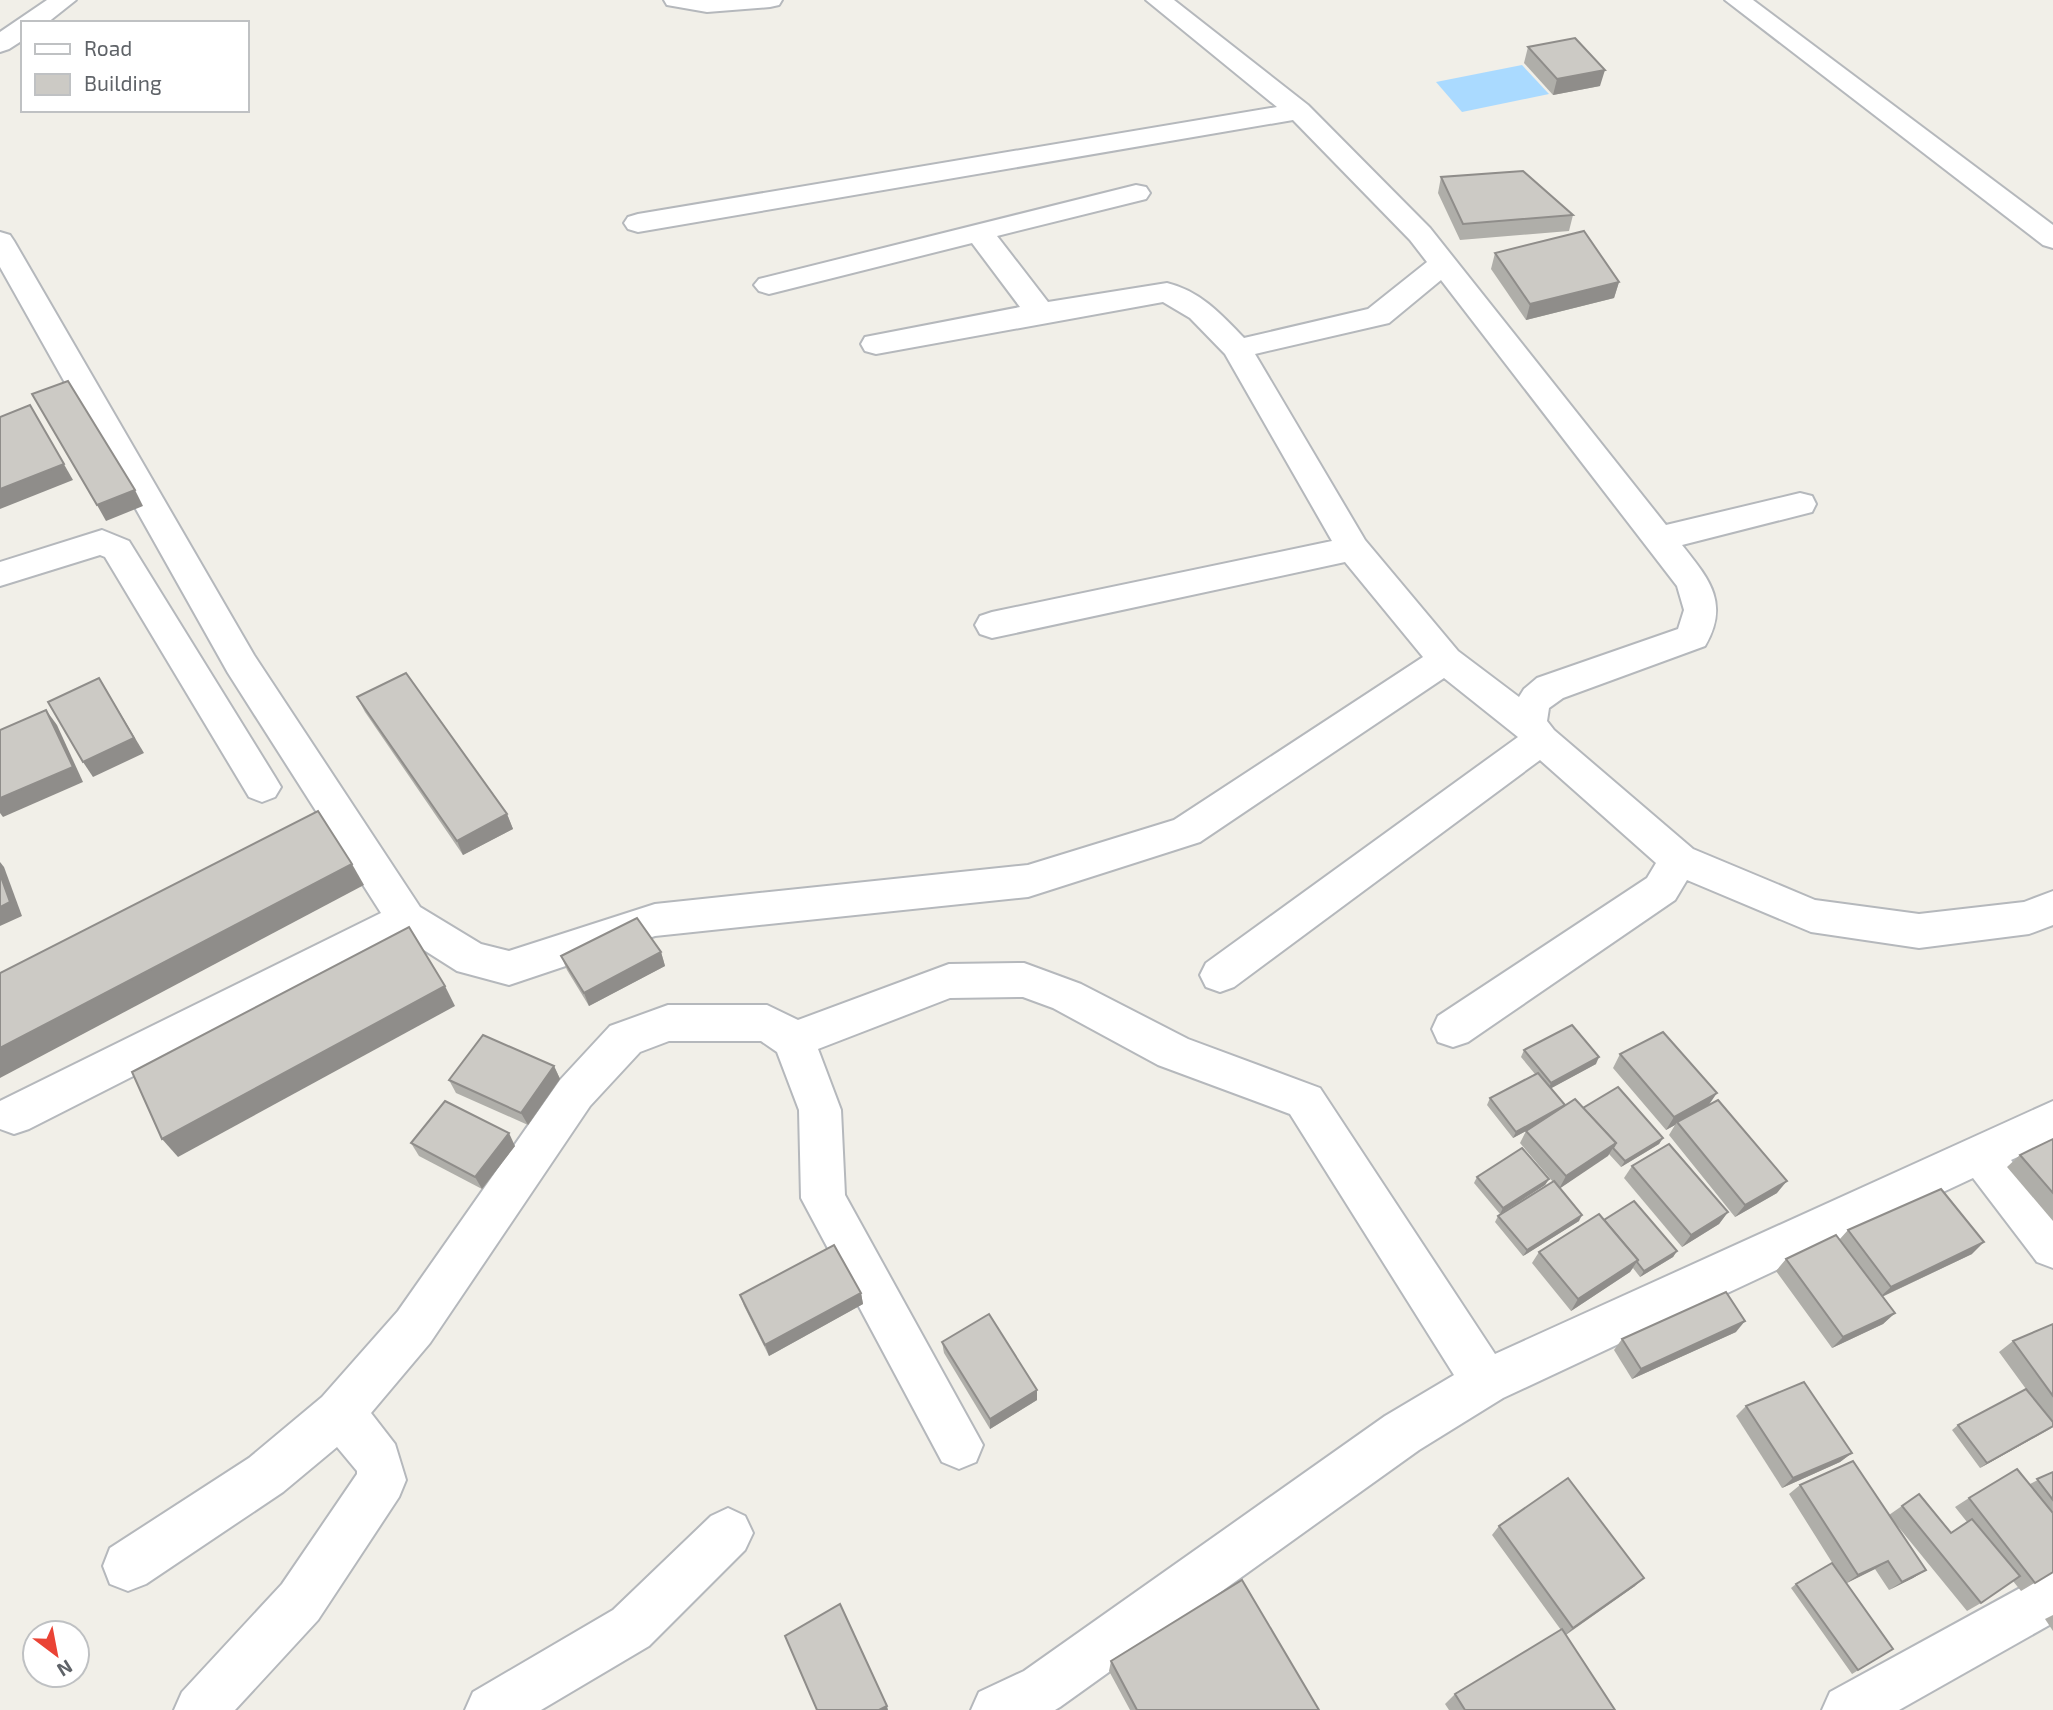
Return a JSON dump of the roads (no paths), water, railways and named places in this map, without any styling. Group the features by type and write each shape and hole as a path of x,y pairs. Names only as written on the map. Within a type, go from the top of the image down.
{"street":[{"path":"33,21 64,0"},
{"path":"676,0 707,5 770,0"},
{"path":"1158,0 1299,111 1420,234 1693,583 1701,610 1693,637 1550,688 1535,697 1530,707 1534,732"},
{"path":"1737,0 2053,239"},
{"path":"0,44 21,29"},
{"path":"638,223 1299,111"},
{"path":"769,285 1136,193"},
{"path":"979,232 1040,313"},
{"path":"0,241 241,664 406,919 471,959 509,968 655,920 1028,881 1187,831 1445,660"},
{"path":"1237,349 1378,316 1442,264"},
{"path":"876,344 1167,292 1202,311 1237,349 1353,548 1445,660 1534,732 1679,860 1811,916 1919,931 2029,918 2053,907"},
{"path":"1657,539 1800,504"},
{"path":"0,574 102,542 117,548 262,787"},
{"path":"992,625 1353,548"},
{"path":"1220,975 1534,732"},
{"path":"1453,1029 1661,889 1679,860"},
{"path":"14,1115 406,919"},
{"path":"128,1566 267,1475 339,1414 414,1327 575,1093 625,1039 668,1023 780,1031 949,981 1024,980 1067,996 1173,1052 1305,1101 1486,1382"},
{"path":"780,1031 820,1110 822,1198 959,1445"},
{"path":"997,1710 1042,1689 1402,1433 1486,1382 2053,1120"},
{"path":"1979,1153 2053,1247"},
{"path":"200,1710 300,1602 382,1480 382,1468 377,1456 339,1414"},
{"path":"491,1710 631,1628 728,1533"},
{"path":"1848,1710 2053,1595"}],"water":[{"path":"1522,65 1549,94 1462,112 1436,82"}]}
